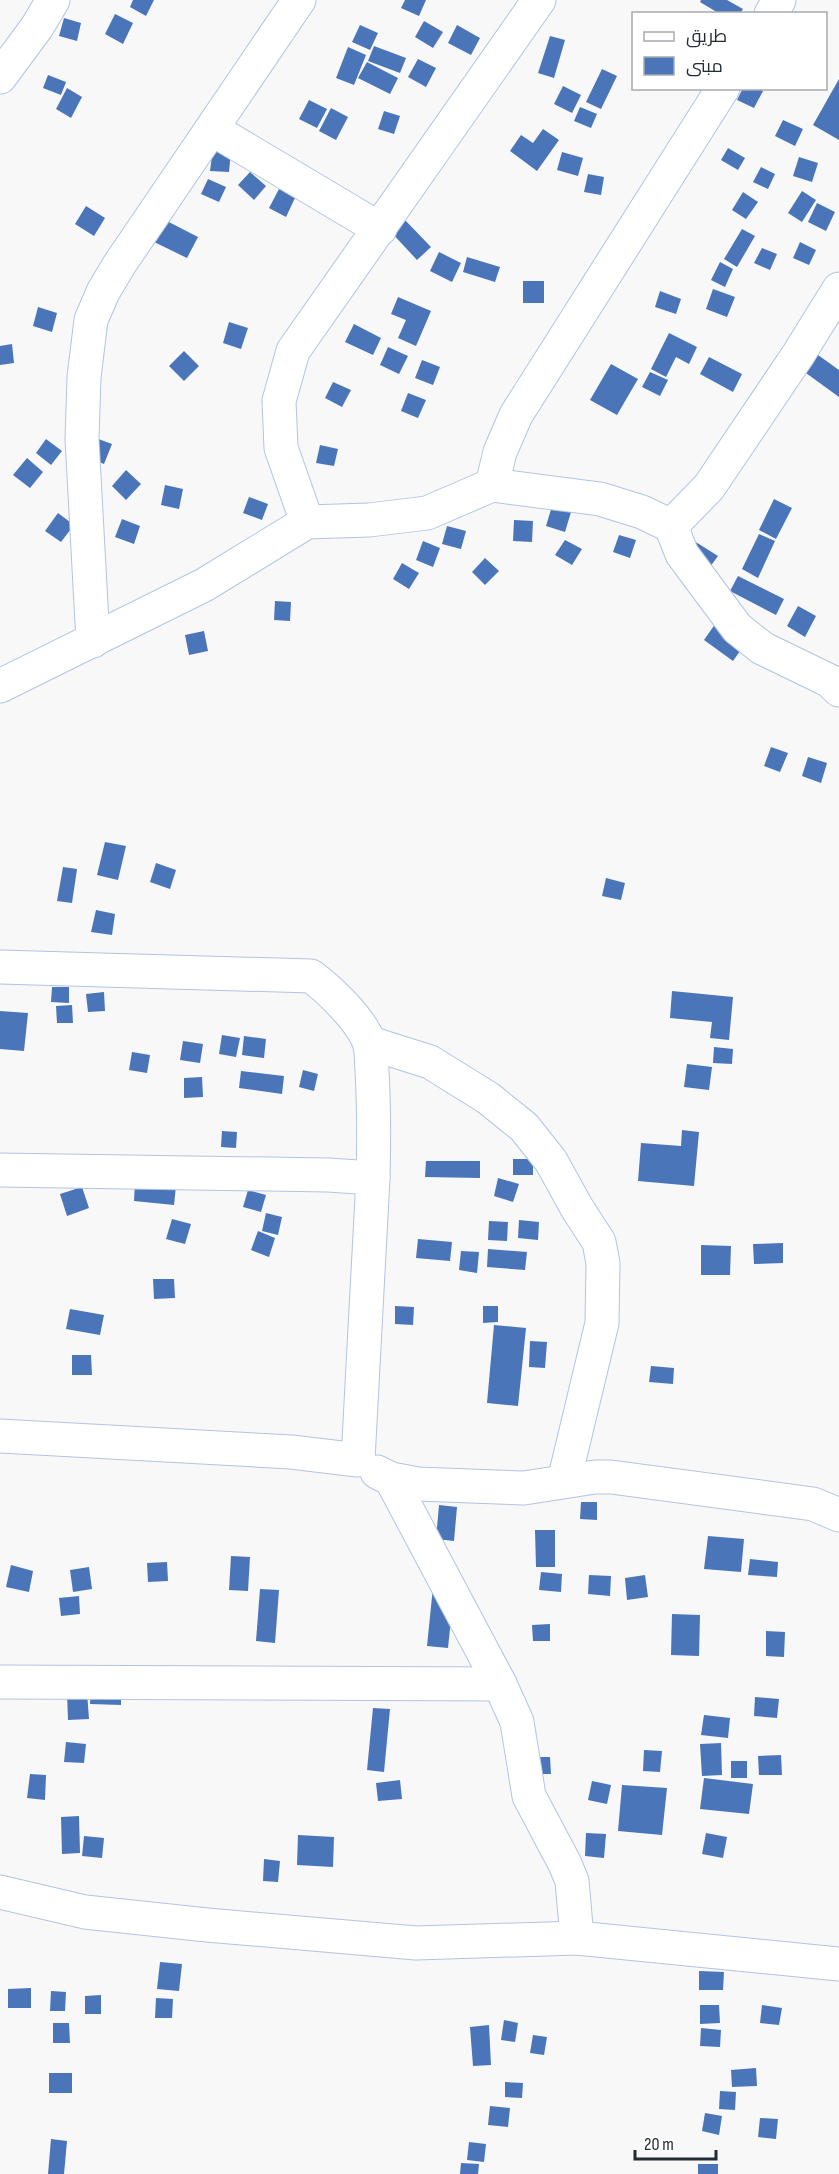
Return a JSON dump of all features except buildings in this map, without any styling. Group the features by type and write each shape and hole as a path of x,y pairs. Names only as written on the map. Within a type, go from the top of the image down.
{"street":[{"path":"0,77 37,27 53,0"},
{"path":"93,641 82,439 84,377 91,320 103,292 119,265 299,0"},
{"path":"307,522 282,448 279,401 293,351 539,0"},
{"path":"492,485 500,452 516,415 722,90"},
{"path":"212,129 380,229"},
{"path":"671,526 708,487 798,355 839,289"},
{"path":"0,686 204,585 307,522 369,520 427,513 492,485 600,499 642,512 671,526 682,554 737,628 762,648 836,680"},
{"path":"0,967 311,976 325,986 360,1026 370,1044 374,1112 373,1178 358,1461"},
{"path":"370,1044 430,1062 488,1098 524,1127 551,1161 598,1242 603,1263 602,1323 564,1481"},
{"path":"0,1170 328,1175 373,1178"},
{"path":"0,1436 291,1452 358,1461 391,1479 452,1486 524,1488 564,1481 611,1477 813,1504 839,1515"},
{"path":"391,1479 500,1684 517,1722 529,1796 572,1881 577,1938"},
{"path":"0,1682 500,1684"},
{"path":"0,1893 85,1912 404,1942 577,1938 839,1964"}]}
